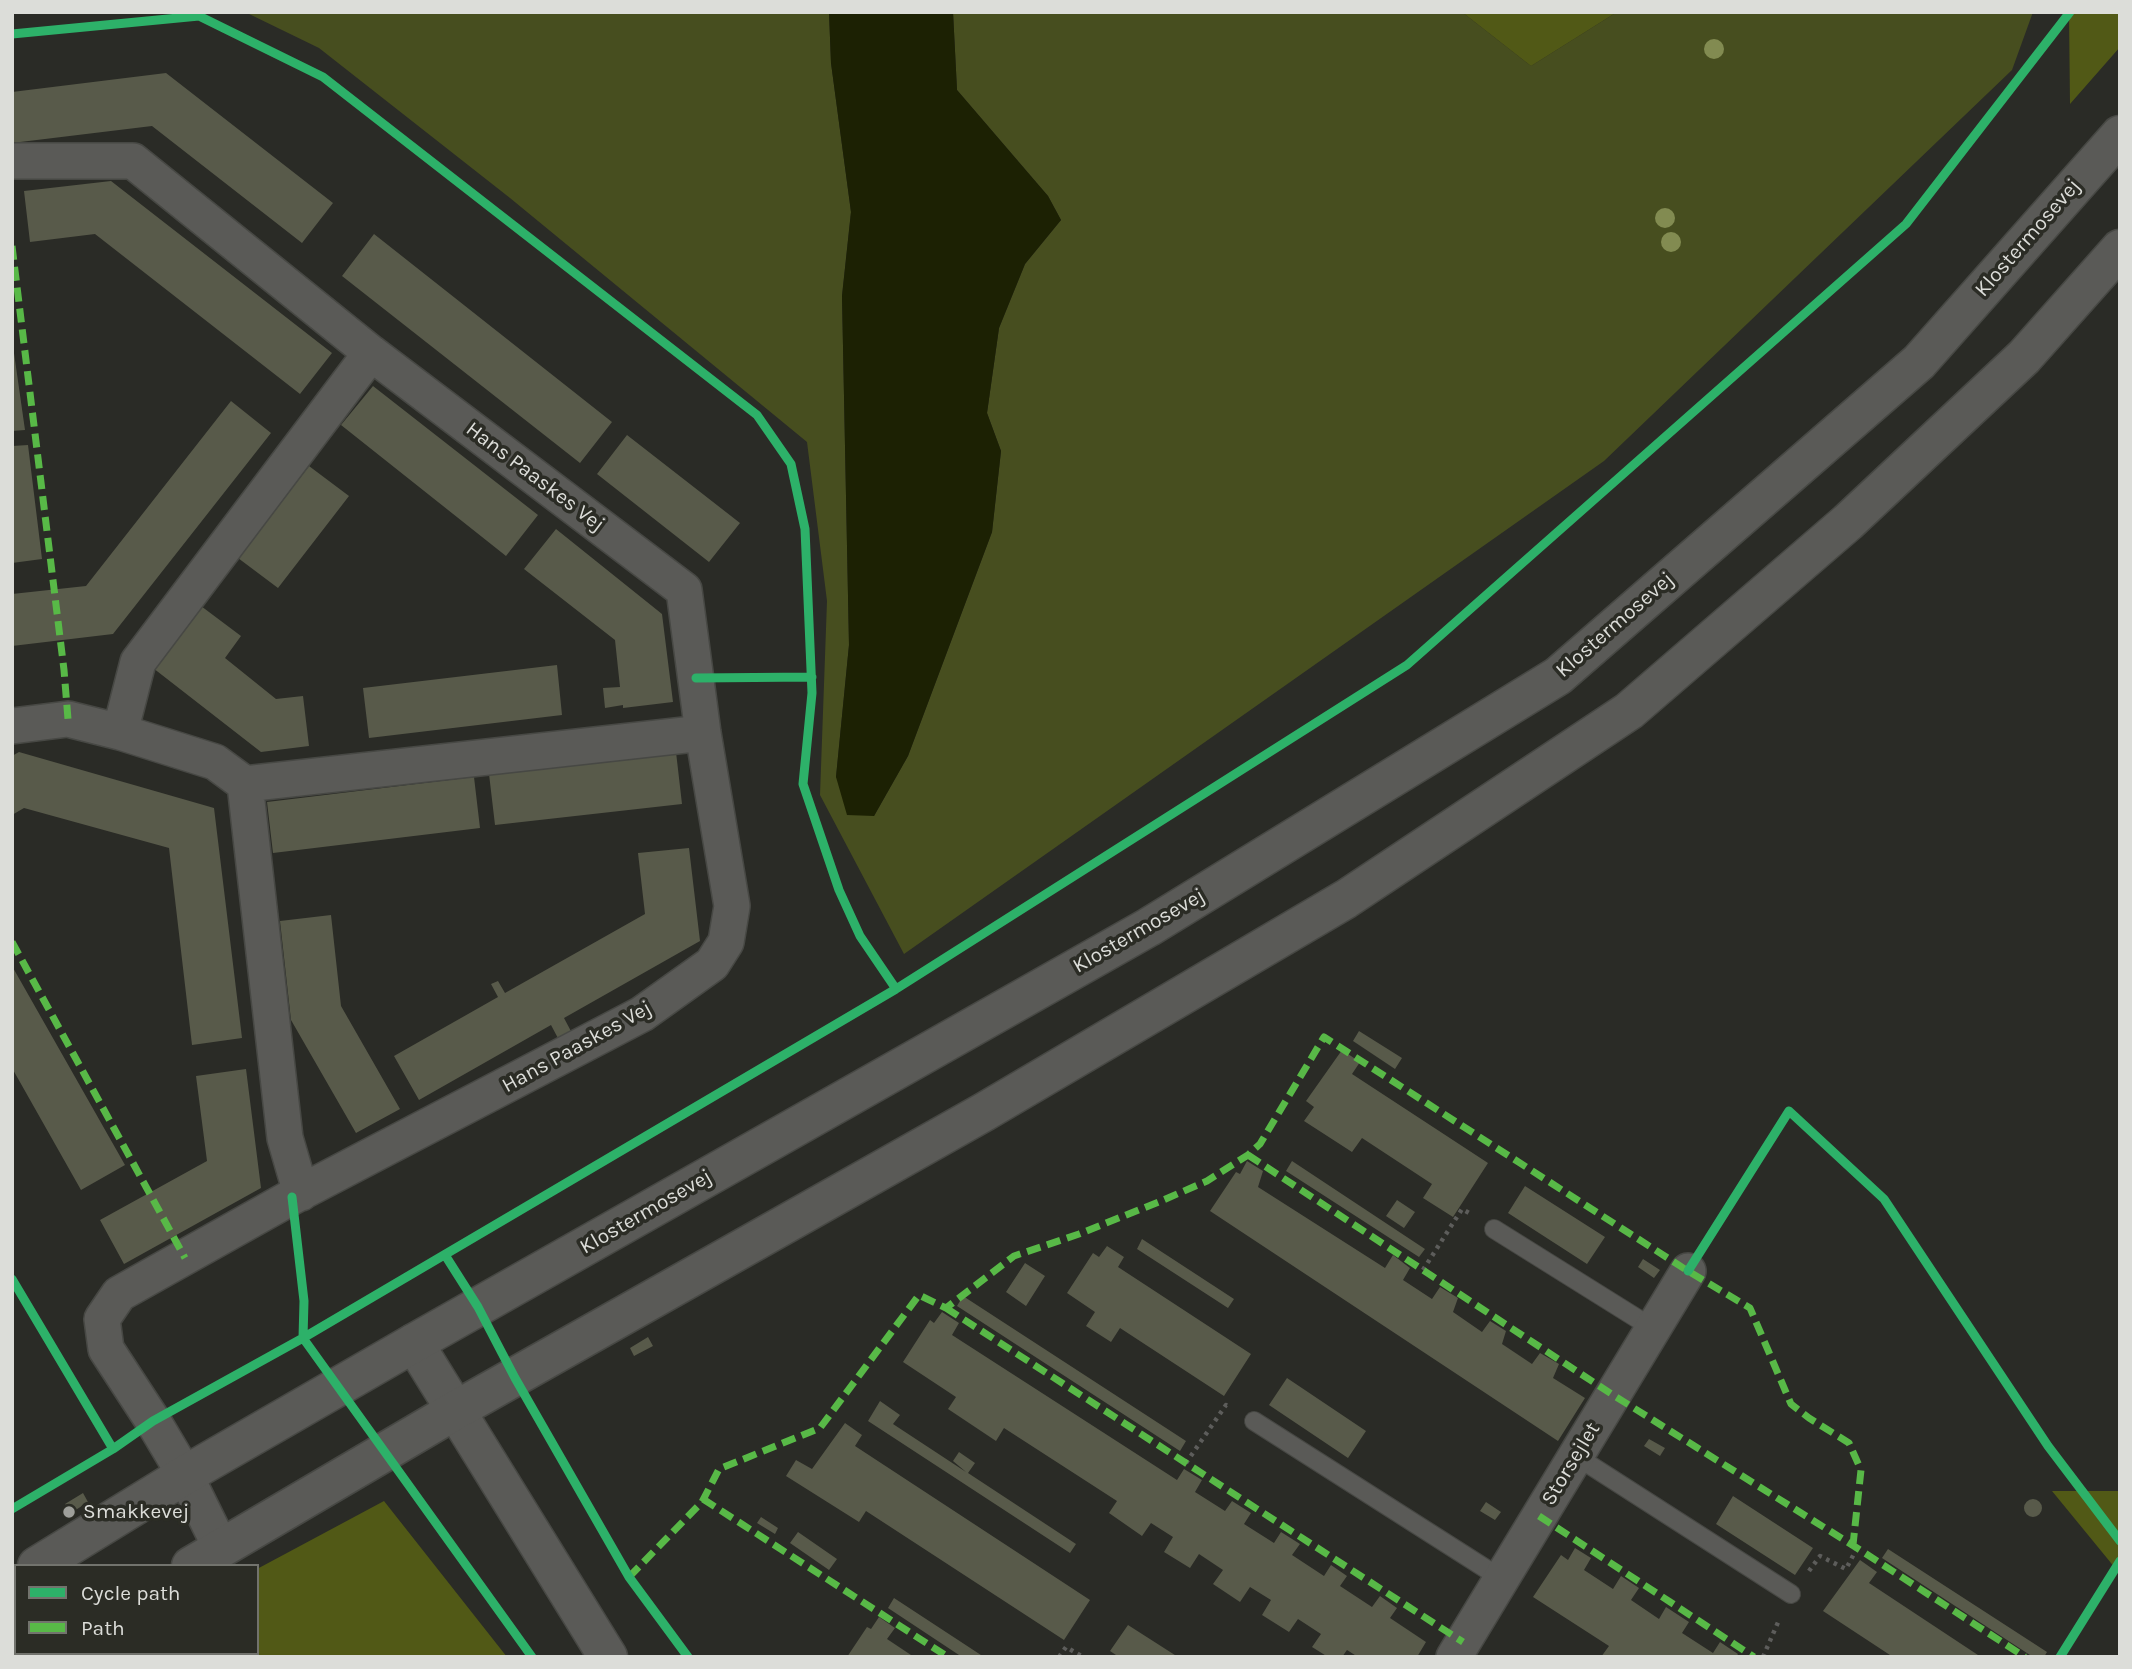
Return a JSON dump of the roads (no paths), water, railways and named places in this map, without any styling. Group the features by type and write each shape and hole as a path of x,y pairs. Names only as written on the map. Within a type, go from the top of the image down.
{"main road":[{"name":"Klostermosevej","path":"40,1564 186,1475 414,1343 1149,927 1558,676 1919,362 2120,135"},
{"path":"206,1557 456,1410 984,1112 1346,899 1629,711 1848,522 2014,366 2120,249"},
{"path":"414,1343 608,1657"}],"street":[{"name":"Hans Paaskes Vej","path":"12,161 133,161 371,353 684,590 703,733 732,906 726,943 712,964 642,1014 301,1193 119,1294 102,1320 106,1349 186,1475 206,1557"},
{"path":"120,732 138,662 371,353"},
{"path":"12,726 68,719 120,732 215,762 245,784 703,733"},
{"path":"245,784 285,1139 301,1193"},
{"name":"Storsejlet","path":"1454,1657 1688,1271"}],"lane":[{"path":"1494,1229 1654,1329"},
{"path":"1254,1421 1502,1579"},
{"path":"1576,1456 1791,1594"}],"place":[{"name":"Smakkevej","path":"69,1512"}]}
